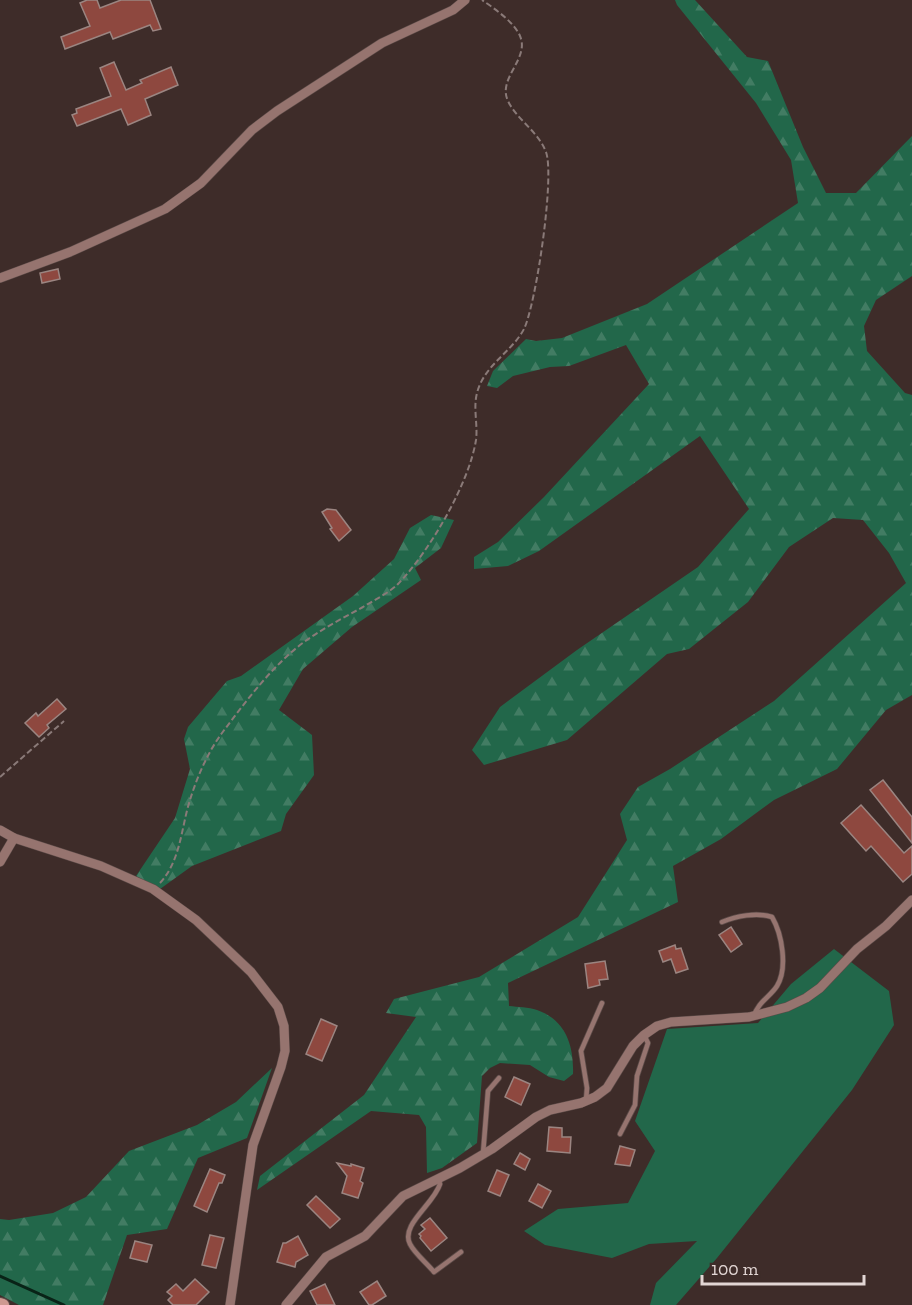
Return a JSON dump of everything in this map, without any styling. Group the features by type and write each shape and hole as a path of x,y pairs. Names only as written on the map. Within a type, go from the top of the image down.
{"street":[{"path":"0,278 11,276 70,252 165,209 201,183 252,130 277,111 382,43 453,10 465,0"},
{"path":"0,830 14,838 101,866 153,889 196,920 251,972 278,1007 284,1026 285,1051 253,1146 230,1305"},
{"path":"0,862 14,838"},
{"path":"286,1305 326,1257 365,1236 403,1196 483,1154 536,1117 550,1110 595,1098 607,1088 633,1046 657,1026 671,1022 754,1016 787,1007 820,988 857,949 886,926 912,900"}],"lane":[{"path":"722,922 730,918 763,914 772,917 778,928 783,967 777,986 757,1007 754,1016"},
{"path":"586,1101 587,1088 582,1051 602,1002"},
{"path":"620,1134 635,1105 637,1076 648,1044 644,1035"},
{"path":"483,1154 488,1091 499,1078"},
{"path":"438,1178 440,1184 433,1199 411,1222 409,1242 434,1272 460,1252"}],"path":[{"path":"153,889 174,864 190,799 198,779 217,739 234,716 282,661 302,643 396,586 436,532 462,486 476,441 477,393 489,370 516,340 525,326 534,288 548,200 549,164 541,141 511,107 506,98 507,84 522,51 522,39 514,28 482,0"},
{"path":"0,777 64,721"}],"green space":[{"path":"675,0 695,0 747,57 768,61 803,147 826,193 856,193 912,136 912,276 876,300 864,326 867,351 905,393 912,395 912,695 886,710 837,769 774,800 721,839 673,866 678,902 508,983 509,1006 534,1009 547,1014 555,1020 566,1035 572,1054 573,1074 564,1081 549,1077 530,1065 500,1063 490,1068 482,1076 477,1143 442,1168 427,1173 426,1127 419,1115 371,1111 257,1190 260,1176 364,1095 416,1017 386,1013 394,999 479,977 578,917 627,840 620,814 638,787 670,769 774,701 906,583 889,553 863,520 833,518 789,547 748,602 689,649 667,654 567,740 484,765 472,750 500,707 577,650 698,567 749,509 700,436 539,551 508,566 474,569 474,557 498,542 544,497 649,384 626,345 569,366 550,367 513,376 497,388 487,386 493,371 526,339 536,341 562,338 647,304 798,203 791,160 756,103"},
{"path":"431,515 454,520 441,548 415,568 421,580 352,627 303,669 279,710 312,735 314,775 286,814 281,831 192,866 160,889 136,876 175,818 190,769 184,739 188,727 227,681 241,676 353,596 394,559 410,528"},
{"path":"834,949 889,991 894,1025 852,1090 717,1258 676,1305 650,1305 656,1283 697,1241 649,1244 612,1258 545,1245 524,1231 558,1209 628,1203 655,1151 635,1121 667,1029 758,1023 791,984"},
{"path":"272,1068 247,1138 198,1158 167,1229 127,1235 103,1305 19,1305 0,1295 0,1219 9,1220 53,1213 86,1197 129,1151 197,1125 236,1102"}],"building":[{"path":"97,0 100,8 121,0 150,0 161,29 153,31 150,25 113,39 110,32 65,49 61,37 90,26 80,3"},
{"path":"114,62 126,90 142,83 140,80 171,67 178,85 145,99 151,115 128,125 121,109 77,126 72,115 77,113 76,109 111,96 100,68"},
{"path":"58,269 60,279 42,283 40,273"},
{"path":"327,509 336,510 351,530 339,541 322,512"},
{"path":"57,699 66,709 47,725 49,728 39,737 25,723 36,713 38,716"},
{"path":"883,780 912,817 912,843 870,790"},
{"path":"861,805 904,853 912,846 912,874 903,882 871,846 866,851 841,823"},
{"path":"731,927 742,944 731,952 719,935"},
{"path":"675,945 676,949 681,948 688,969 676,973 671,959 663,962 659,951"},
{"path":"605,961 608,979 599,980 600,985 588,988 585,964"},
{"path":"321,1019 337,1026 322,1061 306,1054"},
{"path":"514,1077 530,1084 521,1105 505,1097"},
{"path":"549,1127 562,1128 562,1137 571,1137 570,1153 547,1151"},
{"path":"620,1146 635,1150 630,1166 615,1164"},
{"path":"520,1153 530,1159 525,1170 514,1164"},
{"path":"337,1163 364,1168 360,1181 363,1183 358,1198 342,1193 347,1176"},
{"path":"210,1169 225,1175 222,1183 219,1183 207,1212 194,1206"},
{"path":"497,1170 509,1175 500,1196 488,1191"},
{"path":"538,1184 551,1191 542,1208 529,1201"},
{"path":"316,1196 340,1219 330,1228 307,1205"},
{"path":"430,1218 447,1238 431,1251 419,1234 425,1229 421,1225"},
{"path":"210,1235 224,1238 216,1268 202,1265"},
{"path":"298,1236 308,1255 296,1262 295,1267 277,1262 283,1243"},
{"path":"135,1241 152,1245 147,1262 130,1258"},
{"path":"195,1279 209,1292 196,1305 173,1305 168,1300 172,1296 167,1292 176,1284 183,1291"},
{"path":"377,1281 386,1296 369,1305 360,1292"},
{"path":"325,1284 335,1305 317,1305 310,1291"}],"waterway":[{"path":"0,1276 64,1305"}]}
